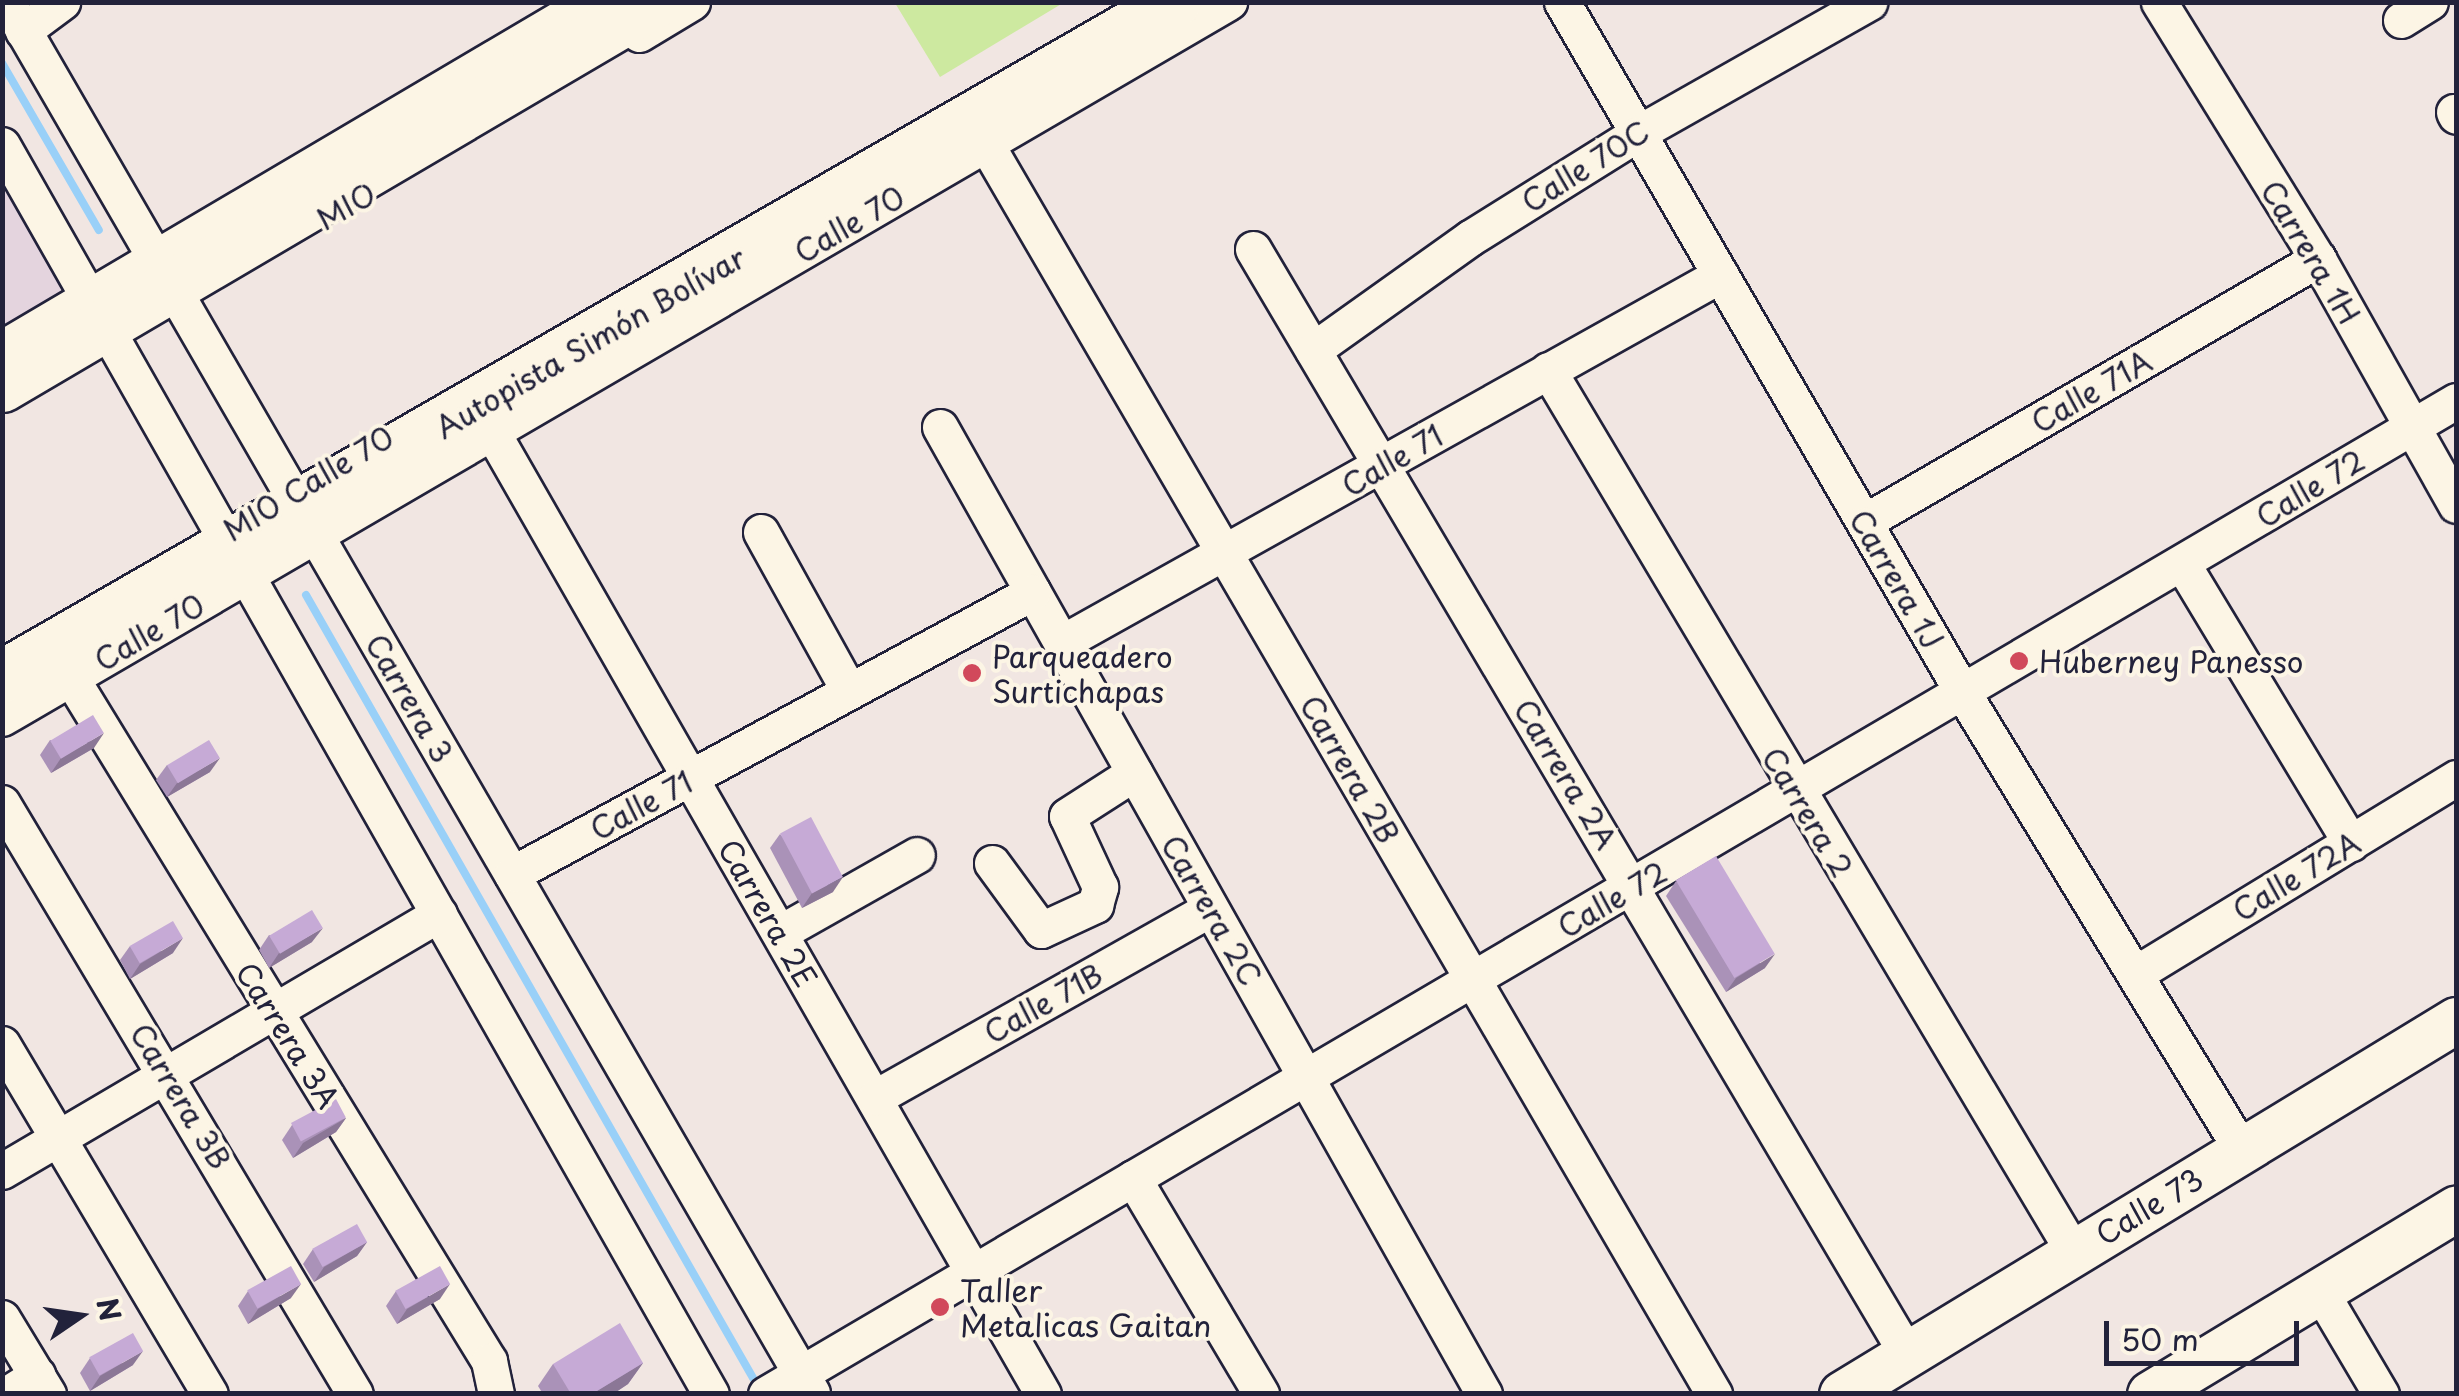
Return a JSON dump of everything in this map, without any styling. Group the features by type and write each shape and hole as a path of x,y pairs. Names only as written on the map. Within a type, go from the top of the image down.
{"highway":[{"path":"2,386 169,282 655,2"},
{"name":"Autopista Simón Bolívar","path":"2,676 302,512 1175,2"}],"main road":[{"name":"Calle 73","path":"1842,1394 2456,1020"},
{"path":"2150,1394 2456,1209"}],"street":[{"path":"15,17 62,2"},
{"path":"169,282 588,2"},
{"name":"MIO","path":"169,282 692,2"},
{"name":"MIO Calle 70","path":"302,512 1134,2"},
{"name":"Calle 70","path":"302,512 492,432 1228,2"},
{"name":"Carrera 1J","path":"1562,2 1963,693 2241,1149"},
{"name":"Calle 70C","path":"1313,350 1470,238 1638,133 1870,2"},
{"name":"Carrera 1H","path":"2159,2 2318,259 2456,505"},
{"name":"Carrera 3","path":"15,17 807,1383"},
{"name":"Carrera 2B","path":"986,144 1714,1394"},
{"path":"2,145 705,1391"},
{"name":"Carrera 2A","path":"1253,248 1907,1354"},
{"name":"Calle 71A","path":"1864,522 2318,259"},
{"name":"Calle 71","path":"1063,642 1226,556 1720,275"},
{"path":"2,348 103,321"},
{"path":"2,412 103,321"},
{"name":"Carrera 2","path":"1548,370 1795,792 2074,1251"},
{"name":"Calle 72","path":"766,1394 807,1383 977,1272 1134,1178 2456,402"},
{"name":"Carrera 2C","path":"940,426 1484,1394"},
{"name":"Carrera 2E","path":"492,432 977,1272 1043,1394"},
{"path":"762,532 849,692"},
{"name":"MIO Calle 70","path":"2,663 233,551"},
{"name":"Calle 70","path":"2,718 71,678 233,551"},
{"path":"2183,565 2351,843"},
{"name":"Calle 71","path":"512,874 1033,592"},
{"name":"Carrera 3A","path":"71,678 489,1361 496,1394"},
{"path":"992,863 1042,930 1095,905 1100,887 1067,816 1134,774"},
{"name":"Calle 72A","path":"2135,974 2456,778"},
{"name":"Carrera 3B","path":"2,803 168,1072 355,1394"},
{"path":"781,932 917,855"},
{"name":"Calle 71B","path":"876,1097 1210,908"},
{"path":"2,1171 439,914"},
{"path":"2,1044 210,1394"},
{"path":"1134,1178 1261,1394"},
{"path":"2320,1291 2381,1394"},
{"path":"2,1318 42,1384 7,1394"}],"shaded area":[{"path":"2,145 88,296 2,348"}],"green space":[{"path":"895,3 1063,3 940,77"}],"building":[{"path":"93,715 104,733 61,759 50,741"},
{"path":"209,740 220,758 178,783 167,765"},
{"path":"811,817 843,877 812,893 780,833"},
{"path":"1716,856 1775,954 1734,978 1676,880"},
{"path":"312,910 323,928 280,954 269,936"},
{"path":"173,921 183,938 140,963 130,946"},
{"path":"336,1099 346,1118 301,1141 291,1123"},
{"path":"357,1224 367,1242 323,1267 312,1249"},
{"path":"291,1266 301,1284 257,1309 247,1290"},
{"path":"440,1266 450,1284 406,1309 395,1291"},
{"path":"620,1323 643,1363 592,1394 571,1394 553,1364"},
{"path":"133,1333 143,1351 99,1376 89,1357"}],"waterway":[{"path":"2,63 99,230"},
{"path":"306,595 753,1378"}],"place":[{"name":"Huberney Panesso","path":"2019,661"},
{"name":"Parqueadero Surtichapas","path":"972,673"},
{"name":"Taller Metalicas Gaitan","path":"940,1307"}]}
